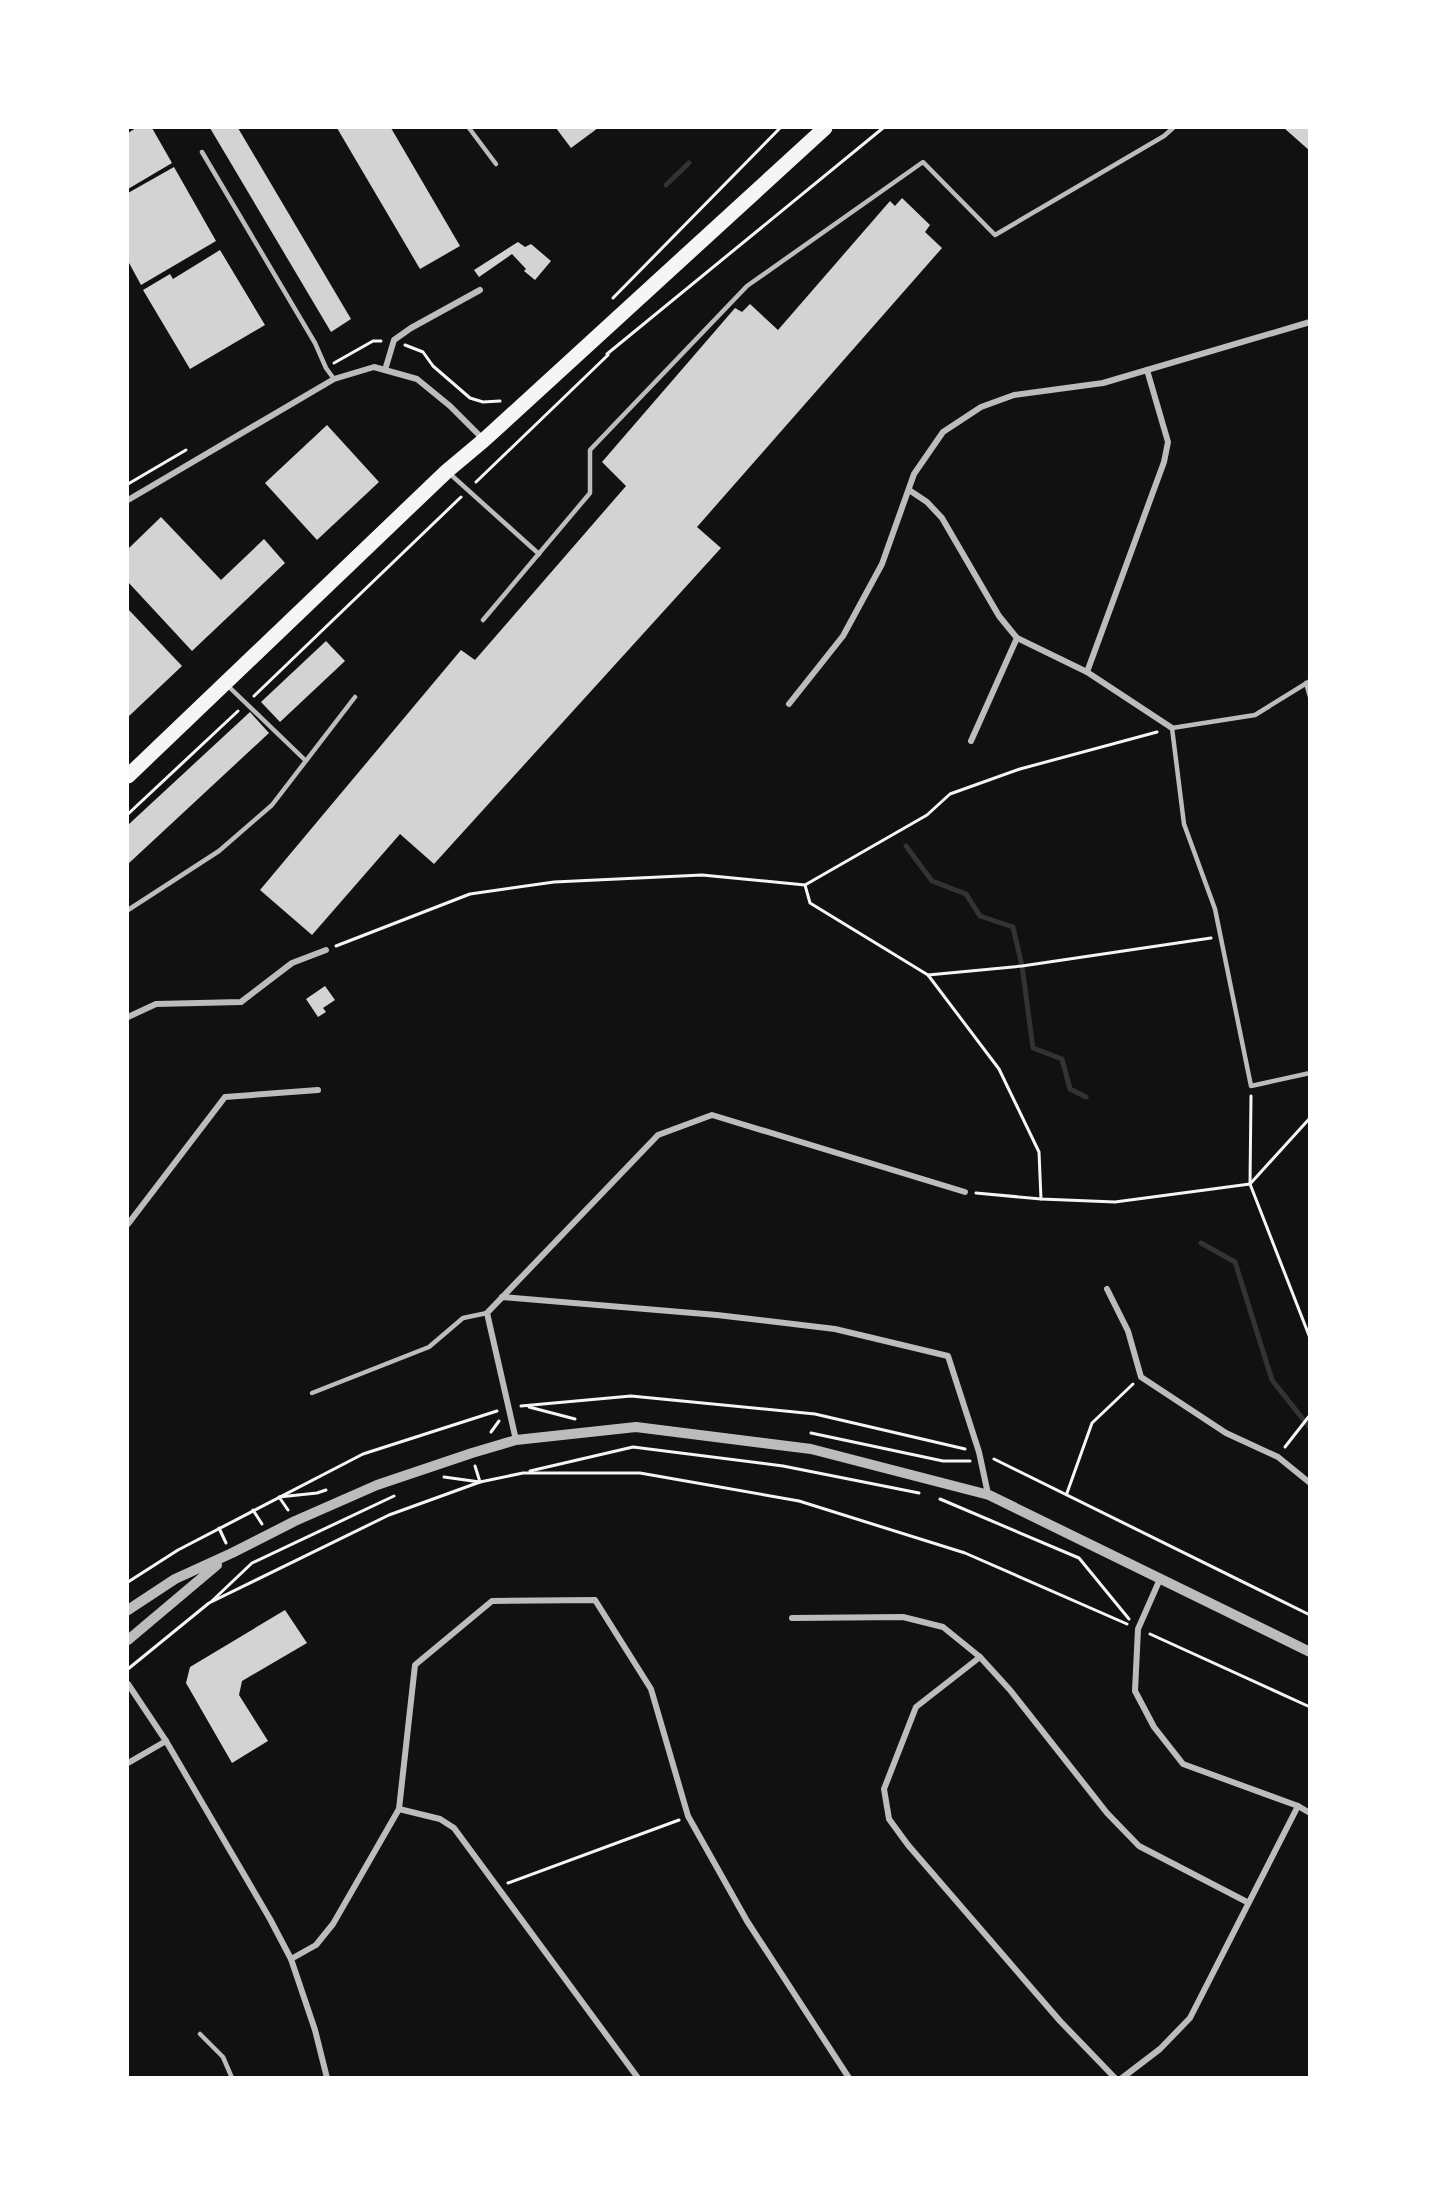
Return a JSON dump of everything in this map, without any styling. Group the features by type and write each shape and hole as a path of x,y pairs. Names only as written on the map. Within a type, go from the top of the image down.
{"main road":[{"path":"128,776 447,471 484,440 825,128"}],"street":[{"path":"385,370 394,340 411,328 480,290"},
{"path":"789,704 843,636 882,564 915,474 943,432 981,407 1014,395 1103,383 1310,322"},
{"path":"128,500 334,379 374,367 417,379 450,406 484,440"},
{"path":"1087,672 1164,462 1168,442 1147,370"},
{"path":"909,490 927,502 942,518 999,616 1017,638 1087,672 1172,728"},
{"path":"971,741 1017,638"},
{"path":"128,1017 156,1004 241,1002 292,963 326,950"},
{"path":"128,1224 225,1097 318,1090"},
{"path":"516,1440 487,1312 658,1136 712,1115 965,1192"},
{"path":"1107,1289 1128,1331 1141,1377 1226,1433 1278,1457 1310,1483"},
{"path":"502,1297 717,1315 834,1329 948,1356 979,1452 989,1495"},
{"path":"128,1610 175,1579 295,1521 377,1485 516,1440 636,1427 811,1449 989,1495 1310,1652"},
{"path":"128,1640 232,1553"},
{"path":"1160,1579 1138,1629 1135,1691 1154,1726 1183,1764 1298,1806 1310,1813"},
{"path":"291,1959 316,1945 333,1924 399,1809 415,1665 492,1600 595,1600 651,1689 688,1816 747,1921 844,2076"},
{"path":"792,1618 903,1617 943,1627 980,1658 1010,1690 1107,1813 1140,1846 1247,1902"},
{"path":"980,1658 916,1707 884,1789 889,1819 908,1845 1060,2021 1115,2078"},
{"path":"128,1684 166,1741 291,1959 315,2030 327,2078"},
{"path":"128,1763 166,1741"},
{"path":"1122,2078 1160,2049 1190,2018 1247,1902 1298,1806"},
{"path":"399,1809 440,1819 454,1828 638,2078"}],"lane":[{"path":"469,128 496,164"},
{"path":"483,620 590,493 590,450 747,286 924,162 995,235 1164,136 1173,128"},
{"path":"202,152 334,379"},
{"path":"447,471 539,554"},
{"path":"1310,698 1308,682 1256,715 1172,728 1184,824 1215,909 1251,1086 1310,1073"},
{"path":"225,683 305,760"},
{"path":"128,910 219,851 272,805 355,697"},
{"path":"312,1393 429,1347 463,1318 487,1312"},
{"path":"200,2034 223,2058 232,2078"}],"path":[{"path":"611,299 780,128"},
{"path":"128,814 246,704 608,355 883,128"},
{"path":"594,338 608,355"},
{"path":"326,368 373,341 394,340 423,352 433,366 470,398 483,402 501,401"},
{"path":"128,484 192,446"},
{"path":"326,950 470,894 554,882 702,875 805,885 927,815 950,794 1020,769 1172,728"},
{"path":"805,885 810,903 928,975 999,1069 1039,1152 1041,1199"},
{"path":"928,975 1022,966 1222,937"},
{"path":"1251,1086 1250,1184 1310,1338"},
{"path":"965,1192 1041,1199 1115,1202 1250,1184 1310,1118"},
{"path":"1066,1494 1092,1422 1141,1377"},
{"path":"128,1582 178,1550 363,1454 509,1408 548,1404"},
{"path":"1278,1457 1309,1415"},
{"path":"209,1603 389,1515 480,1482 633,1447 783,1466 923,1494"},
{"path":"523,1473 640,1473 800,1501 965,1553 1310,1707"},
{"path":"436,1476 480,1482"},
{"path":"128,1669 209,1603 252,1563 403,1492"},
{"path":"935,1496 1079,1558 1138,1629"},
{"path":"498,1886 688,1816"}],"building":[{"path":"136,128 152,128 172,163 128,189 128,133"},
{"path":"210,128 238,128 351,319 331,332"},
{"path":"337,128 391,128 460,246 420,269"},
{"path":"556,128 598,128 571,148"},
{"path":"1284,128 1310,128 1310,151"},
{"path":"174,167 216,241 141,285 128,261 128,193"},
{"path":"902,198 930,225 925,232 942,248 697,527 721,548 434,864 400,834 312,935 260,890 461,650 475,660 626,486 602,462 735,308 742,312 750,304 778,330 890,201 895,206"},
{"path":"518,242 525,247 531,244 551,261 535,280 524,271 526,269 512,254 479,277 474,270"},
{"path":"220,250 265,325 190,369 143,290 170,274 173,279"},
{"path":"327,425 379,482 317,540 265,483"},
{"path":"161,517 221,580 264,539 285,563 192,651 128,582 128,549"},
{"path":"128,609 182,666 128,717"},
{"path":"326,641 345,661 280,722 261,702"},
{"path":"250,712 269,733 128,864 128,825"},
{"path":"325,986 335,1000 323,1008 326,1012 318,1017 306,999"},
{"path":"285,1610 307,1643 242,1681 239,1695 268,1741 232,1763 186,1683 190,1667"}],"waterway":[{"path":"666,185 689,163"},
{"path":"906,846 932,881 966,894 980,916 1013,927 1022,966 1033,1048 1062,1059 1070,1089 1086,1097"},
{"path":"1201,1243 1235,1262 1272,1380 1310,1428"}]}
